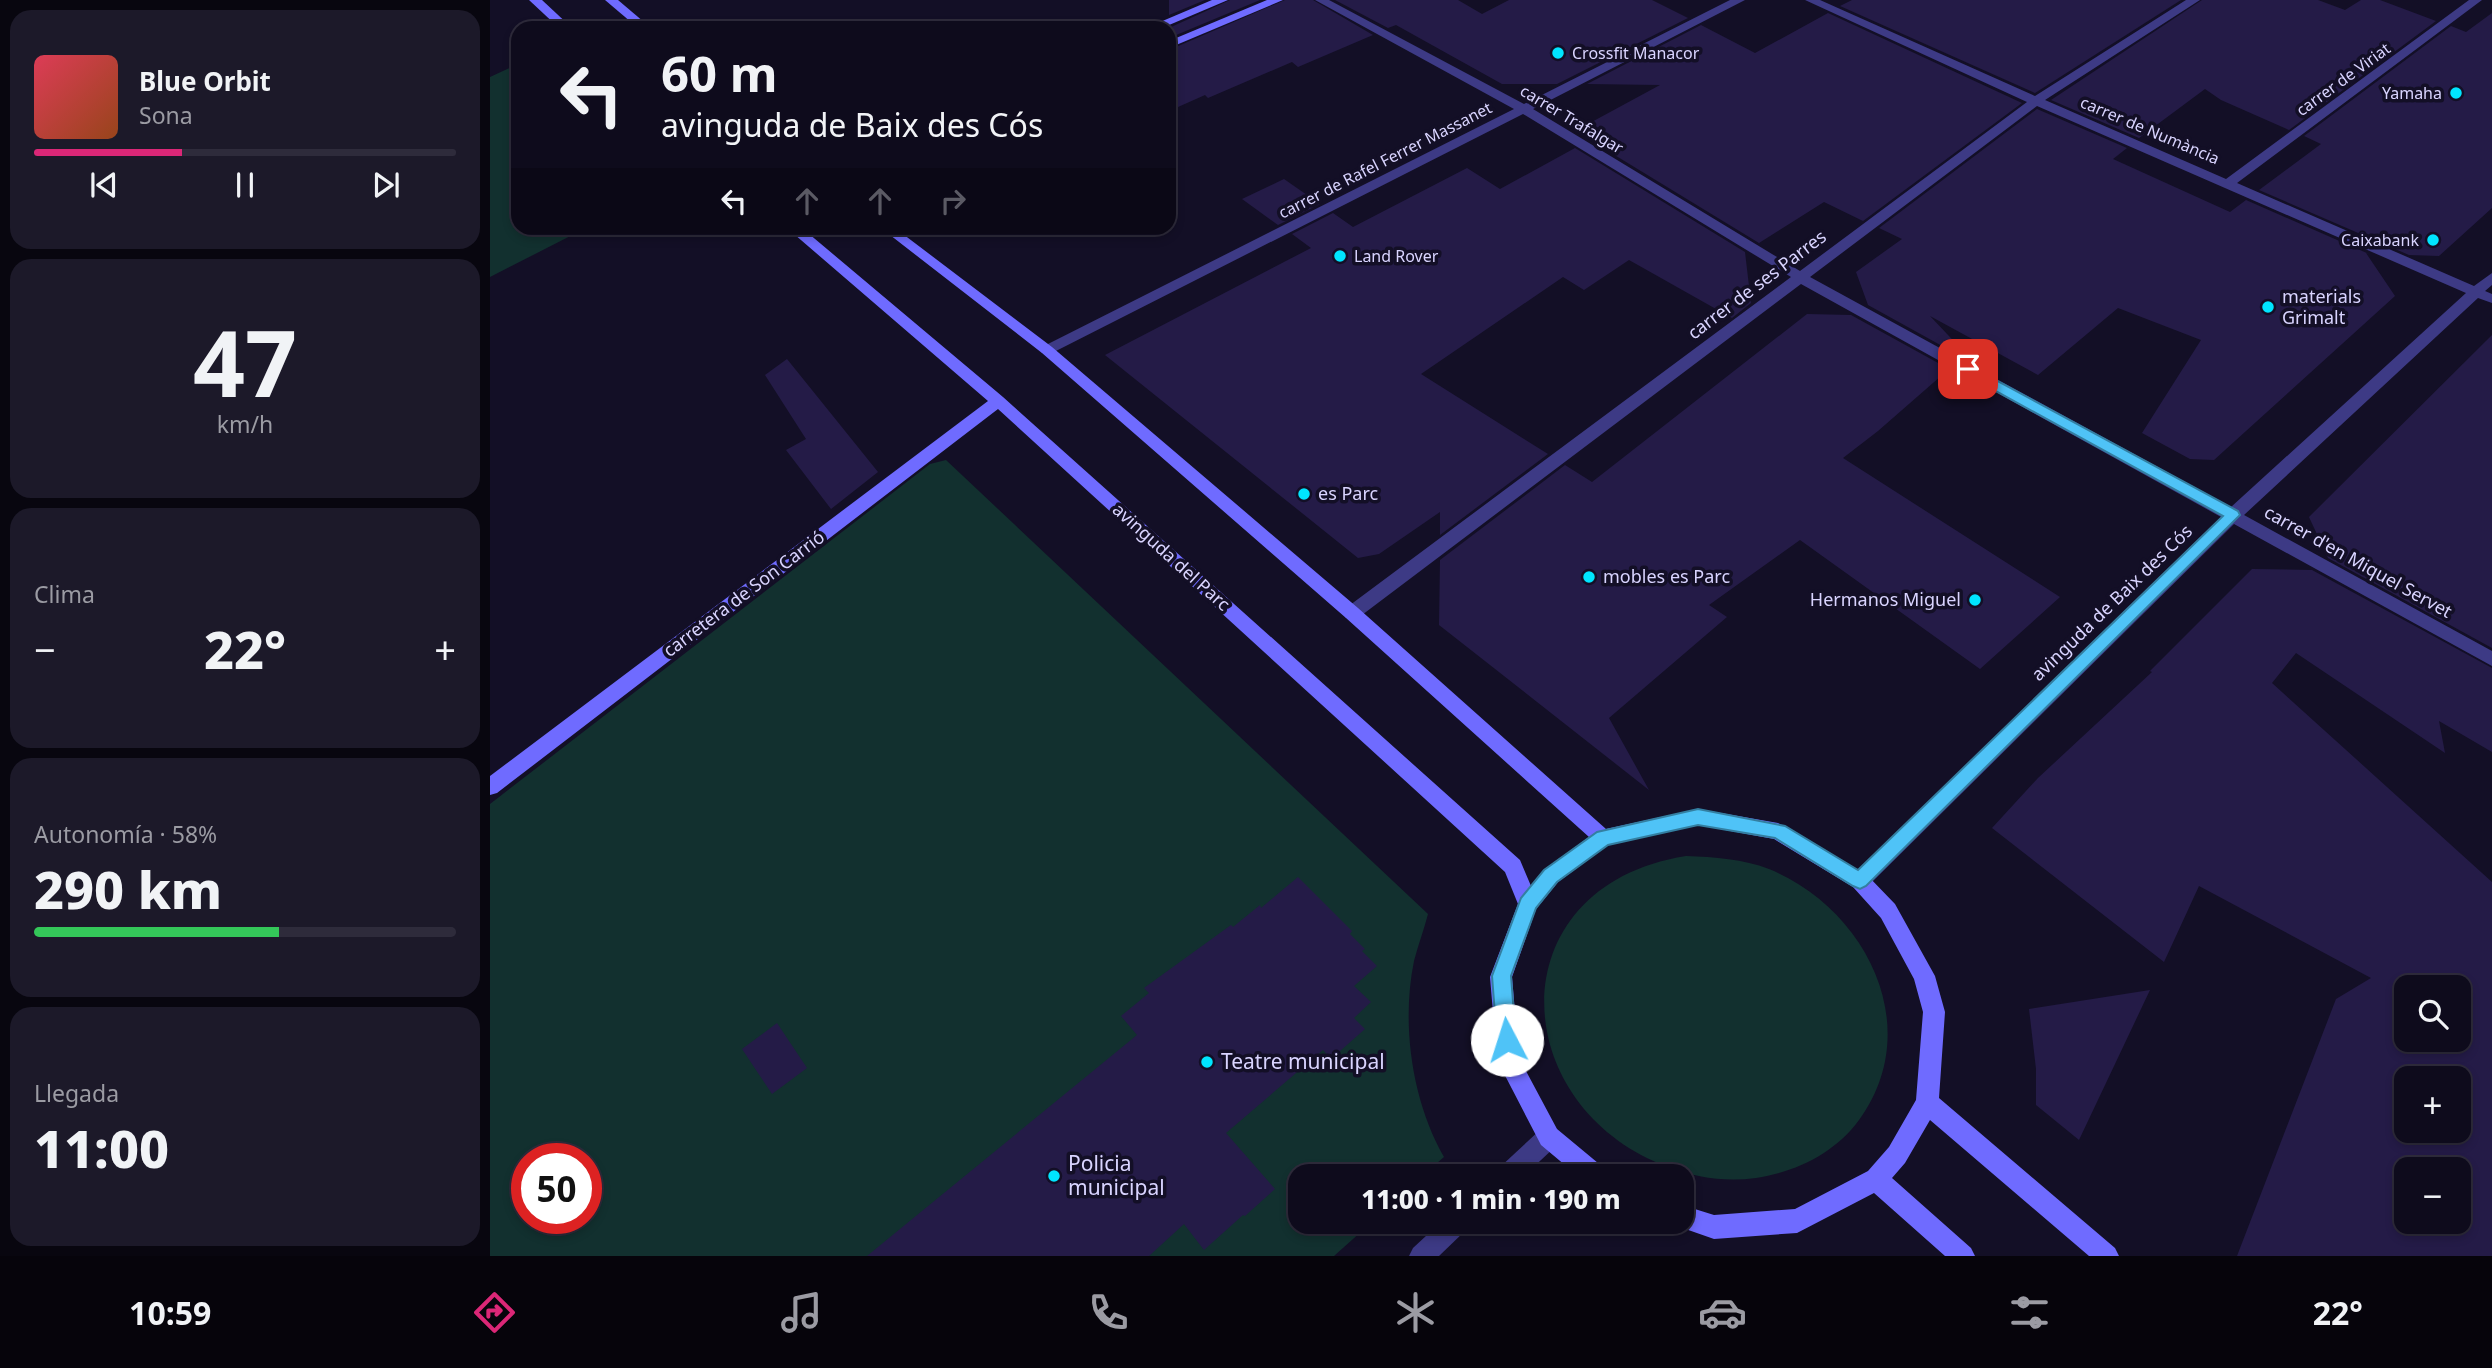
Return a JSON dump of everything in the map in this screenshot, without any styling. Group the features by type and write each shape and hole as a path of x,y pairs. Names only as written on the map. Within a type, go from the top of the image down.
{"main road":[{"path":"535,0 558,21"},
{"path":"611,0 636,21"},
{"path":"1170,21 1222,0"},
{"path":"1176,42 1277,0"},
{"name":"avinguda del Parc","path":"802,235 998,401 1513,866 1528,904"},
{"path":"896,235 1047,351 1352,613 1603,838"},
{"name":"carretera de Son Carrió","path":"490,787 998,401"},
{"path":"1582,1164 1549,1137 1508,1060 1501,976 1528,904 1551,876 1603,838 1698,817 1779,831 1860,881 1888,911 1924,976 1934,1012 1927,1103 1897,1155 1876,1179 1797,1221 1714,1227 1694,1221"},
{"path":"1927,1103 2107,1256"},
{"path":"1876,1179 1963,1256"}],"street":[{"name":"carrer Trafalgar","path":"1321,0 1524,109 1800,277"},
{"name":"carrer de Rafel Ferrer Massanet","path":"1047,351 1739,0"},
{"name":"carrer de Numància","path":"1811,0 2036,101 2484,295"},
{"name":"carrer de ses Parres","path":"1352,613 2036,101 2194,0"},
{"name":"carrer de Viriat","path":"2229,183 2476,0"},
{"name":"avinguda de Baix des Cós","path":"1860,881 2233,515 2484,295 2492,276"},
{"name":"carrer d'en Miquel Servet","path":"1800,277 2492,659"},
{"path":"1520,1164 1549,1137"},
{"path":"1421,1256 1445,1234"}],"green space":[{"path":"511,67 511,235 572,235 490,277 490,77"},
{"path":"946,460 1428,914 1410,985 1409,1036 1424,1112 1444,1157 1436,1164 1288,1164 1288,1234 1359,1234 1334,1256 490,1256 490,804 930,464"},
{"path":"1686,856 1749,863 1769,869 1804,887 1834,912 1858,942 1876,975 1886,1011 1887,1048 1878,1084 1859,1120 1838,1142 1800,1166 1771,1175 1745,1179 1700,1176 1694,1175 1694,1164 1663,1164 1614,1137 1575,1097 1552,1050 1544,1000 1554,952 1580,909 1624,875"}],"building":[{"path":"1169,0 1205,0 1169,15"},
{"path":"1230,0 1260,0 1176,35 1176,25"},
{"path":"1285,0 1313,0 1373,35 1298,67 1292,62 1208,98 1205,95 1176,108 1176,47"},
{"path":"1335,0 1458,0 1482,14 1509,0 1652,0 1688,18 1557,84 1502,84 1396,25 1388,28"},
{"path":"1852,0 2181,0 2035,93 1840,6"},
{"path":"2202,0 2318,0 2345,10 2361,0 2380,0 2436,21 2289,130 2221,100 2205,89 2139,138 2051,100"},
{"path":"1828,13 2022,103 1863,221 1824,202 1759,243 1590,140 1604,133 1588,124 1660,85 1587,84 1701,25 1755,53"},
{"path":"2492,13 2492,208 2439,256 2409,255 2259,190 2321,144 2304,136 2451,26 2466,32"},
{"path":"2037,109 2127,148 2113,159 2230,212 2246,200 2369,254 2366,253 2395,296 2214,460 2190,459 2142,433 2201,340 2118,308 2038,375 1930,316 1966,354 1962,357 1868,305 1856,272 1902,239 1879,228"},
{"path":"1575,148 1745,252 1751,303 1732,318 1629,260 1584,290 1563,277 1421,374 1548,454 1440,535 1440,512 1379,554 1358,558 1105,355 1311,248 1292,234 1333,213 1353,227 1467,168 1500,189"},
{"path":"1284,179 1320,204 1278,225 1242,199"},
{"path":"1807,314 1851,315 1949,369 1843,458 2060,597 1980,669 1800,540 1709,605 1727,617 1609,718 1649,790 1439,625 1440,560 1565,465 1592,482"},
{"path":"2492,335 2492,648 2328,558 2309,517"},
{"path":"787,359 878,472 831,509 786,450 806,439 765,375"},
{"path":"2252,569 2312,570 2492,668 2492,752 2439,721 2445,753 2296,653 2272,683 2492,882 2492,1256 2237,1256 2336,999 2371,978 2199,886 2164,962 1992,828 2038,778 2152,672 2150,671"},
{"name":"Teatre municipal","path":"1298,877 1352,931 1350,934 1365,949 1362,951 1377,966 1354,986 1371,1002 1354,1018 1365,1029 1331,1059 1323,1050 1226,1133 1275,1189 1245,1216 1204,1250 1184,1224 1149,1256 867,1256 1137,1035 1121,1016 1149,993 1144,988 1231,925 1233,927 1260,905 1261,908"},
{"path":"2150,990 2079,1140 2036,1105 2036,1069 2029,1009"},
{"path":"777,1023 807,1068 772,1094 742,1049"}],"place":[{"name":"Crossfit Manacor","path":"1558,53"},
{"name":"Yamaha","path":"2456,93"},
{"name":"Caixabank","path":"2433,240"},
{"name":"Land Rover","path":"1340,256"},
{"name":"materials Grimalt","path":"2268,307"},
{"name":"es Parc","path":"1304,494"},
{"name":"mobles es Parc","path":"1589,577"},
{"name":"Hermanos Miguel","path":"1975,600"},
{"name":"Teatre municipal","path":"1207,1062"},
{"name":"Policia municipal","path":"1054,1176"}],"route":[{"path":"1507,1040 1501,976 1528,904 1551,876 1568,863 1603,838 1698,817 1779,831 1860,881 2233,515 1968,369"}]}
